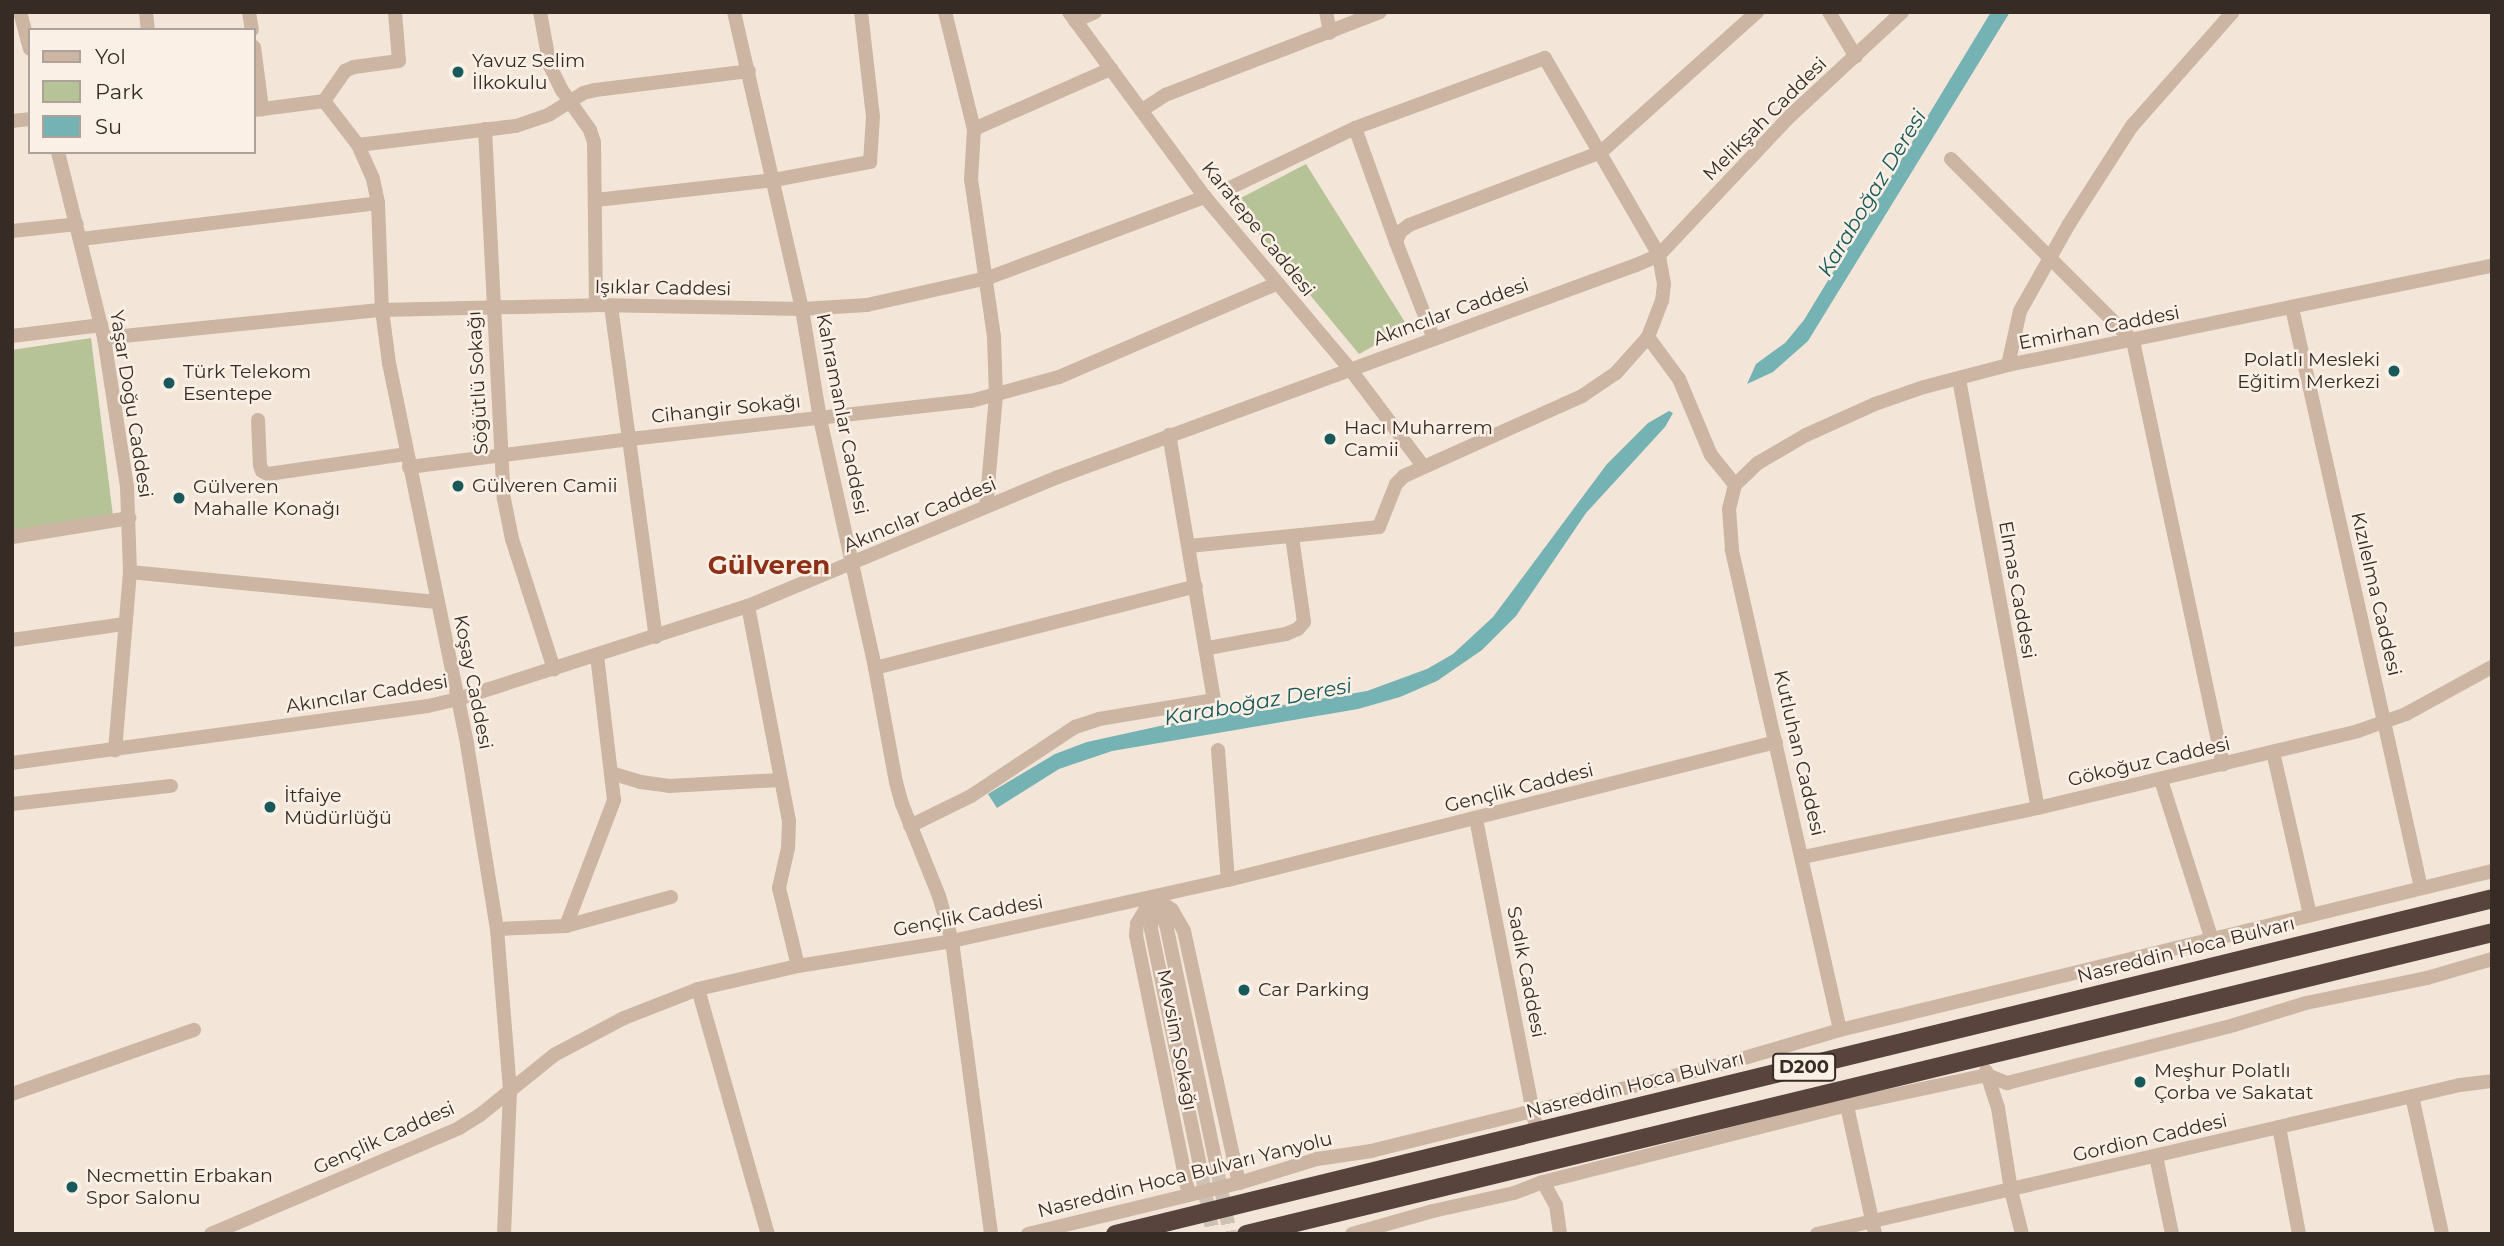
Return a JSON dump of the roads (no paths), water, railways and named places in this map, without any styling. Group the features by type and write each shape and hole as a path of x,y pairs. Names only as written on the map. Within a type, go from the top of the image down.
{"highway":[{"name":"Nasreddin Hoca Bulvarı","path":"1115,1234 2492,898"},
{"name":"D200","path":"1246,1234 1984,1065 2492,932"}],"street":[{"path":"20,12 28,42"},
{"path":"256,78 258,109 324,101 345,71 354,67 399,61 395,12"},
{"path":"540,12 550,66 590,130 594,142 603,306 630,439 656,637"},
{"name":"Kahramanlar Caddesi","path":"734,12 802,309 820,419 875,668 896,782 910,826 939,896 952,941 991,1234"},
{"path":"596,200 774,180 870,162 873,117 862,12"},
{"path":"945,12 974,129 972,188 988,278 996,396 985,507"},
{"path":"1072,17 1095,12"},
{"path":"1326,12 1330,33"},
{"path":"1142,110 1166,95 1201,80 1380,12"},
{"path":"1396,242 1409,225 1601,152 1757,12"},
{"path":"1829,12 1856,57"},
{"name":"Melikşah Caddesi","path":"1659,256 1788,118 1902,12"},
{"path":"2008,365 2020,311 2050,255 2132,126 2233,12"},
{"name":"Karatepe Caddesi","path":"1072,17 1205,197 1350,369 1423,466"},
{"path":"1189,546 1379,527 1396,484 1404,476 1599,386 1627,363 1648,337 1662,300 1664,284 1659,256 1545,58 1355,128 1230,188"},
{"path":"974,129 1111,69"},
{"path":"358,145 537,120 595,90 749,71"},
{"name":"Koşay Caddesi","path":"324,101 358,145 373,179 378,203 382,310 388,363 458,699 498,929 510,1091 504,1234"},
{"path":"1355,128 1434,339"},
{"name":"Söğütlü Sokağı","path":"485,129 504,499 512,539 554,669"},
{"name":"Yaşar Doğu Caddesi","path":"59,154 103,331 123,454 129,518 130,572 116,750"},
{"path":"1951,159 2050,255 2133,341 2222,765"},
{"name":"Işıklar Caddesi","path":"12,336 382,310 603,306 802,309 892,302 988,278 1205,197"},
{"path":"81,239 378,203"},
{"path":"12,231 77,224"},
{"name":"Akıncılar Caddesi","path":"12,763 428,706 458,699 748,606 853,565 985,507 1169,435 1659,256"},
{"name":"Emirhan Caddesi","path":"1735,485 1758,463 1806,435 1901,395 2008,365 2492,265"},
{"name":"Cihangir Sokağı","path":"258,420 260,465 262,471 268,474 408,460 501,456 630,439 930,407 996,396 1059,377 1276,284"},
{"name":"Kızılelma Caddesi","path":"2292,308 2421,888"},
{"path":"1648,337 1679,379 1711,455 1735,485"},
{"name":"Elmas Caddesi","path":"1959,379 2038,808"},
{"path":"910,826 971,796 1075,727 1099,719 1214,700 1208,648 1169,435"},
{"name":"Kutluhan Caddesi","path":"1735,485 1729,509 1729,528 1840,1030"},
{"path":"12,537 129,518"},
{"path":"1208,648 1286,634 1298,629 1304,622 1292,537"},
{"path":"130,572 437,603"},
{"path":"875,668 1196,586"},
{"path":"748,606 790,836 779,888 798,965"},
{"path":"12,640 125,624"},
{"path":"566,926 613,808 597,656"},
{"name":"Gökoğuz Caddesi","path":"1803,857 2161,780 2385,722 2491,672"},
{"name":"Gençlik Caddesi","path":"211,1234 436,1139 480,1115 554,1055 588,1035 698,989 798,965 952,941 1228,880 1776,742"},
{"path":"1218,750 1228,880"},
{"path":"2273,752 2310,915"},
{"path":"611,773 640,782 669,786 781,780"},
{"path":"2161,780 2212,940"},
{"path":"12,804 171,786"},
{"name":"Sadık Caddesi","path":"1476,819 1537,1132"},
{"name":"Nasreddin Hoca Bulvarı Yanyolu","path":"1028,1234 1239,1183 1317,1159 1371,1151 1734,1061 1840,1030 2492,871"},
{"path":"498,929 566,926 671,897"},
{"name":"Mevsim Sokağı","path":"1153,897 1166,924 1217,1169"},
{"name":"Mevsim Sokağı","path":"1153,897 1151,929 1201,1171"},
{"name":"Mevsim Sokağı","path":"1153,897 1172,910 1184,930 1239,1183"},
{"name":"Mevsim Sokağı","path":"1153,897 1137,924 1136,935 1189,1195"},
{"path":"1984,1065 2007,1083 2234,1025 2306,1003 2427,978 2492,959"},
{"path":"698,989 768,1234"},
{"path":"12,1094 194,1030"},
{"path":"1984,1065 1998,1108 2011,1190 2022,1234"},
{"name":"Gordion Caddesi","path":"1817,1234 1874,1228 2011,1190 2412,1096 2492,1081"},
{"path":"2412,1096 2442,1234"},
{"path":"1352,1234 1433,1211 1514,1193 1543,1182 1845,1097 1874,1228"},
{"path":"2279,1127 2299,1234"},
{"path":"2156,1156 2172,1234"},
{"path":"1543,1182 1556,1205 1560,1234"}],"water":[{"path":"1991,12 2010,12 1808,341 1773,372 1747,384 1756,364 1785,343 1804,320"},
{"path":"1669,411 1673,413 1665,427 1586,513 1516,616 1482,650 1437,681 1400,697 1358,709 1112,751 1059,769 997,808 988,794 1055,754 1087,742 1169,724 1367,691 1427,669 1453,654 1493,617 1607,464 1648,423"}],"tunnel":[{"path":"1217,1169 1230,1234"},
{"path":"1201,1171 1213,1234"}],"place":[{"name":"Yavuz Selim İlkokulu","path":"458,72"},
{"name":"Polatlı Mesleki Eğitim Merkezi","path":"2394,371"},
{"name":"Türk Telekom Esentepe","path":"169,383"},
{"name":"Hacı Muharrem Camii","path":"1330,439"},
{"name":"Gülveren Camii","path":"458,486"},
{"name":"Gülveren Mahalle Konağı","path":"179,498"},
{"name":"İtfaiye Müdürlüğü","path":"270,807"},
{"name":"Car Parking","path":"1244,990"},
{"name":"Meşhur Polatlı Çorba ve Sakatat","path":"2140,1082"},
{"name":"Necmettin Erbakan Spor Salonu","path":"72,1187"}],"district":[{"name":"Gülveren","path":"769,566"}],"water label":[{"name":"Karaboğaz Deresi","path":"1872,193"},
{"name":"Karaboğaz Deresi","path":"1258,702"}]}
